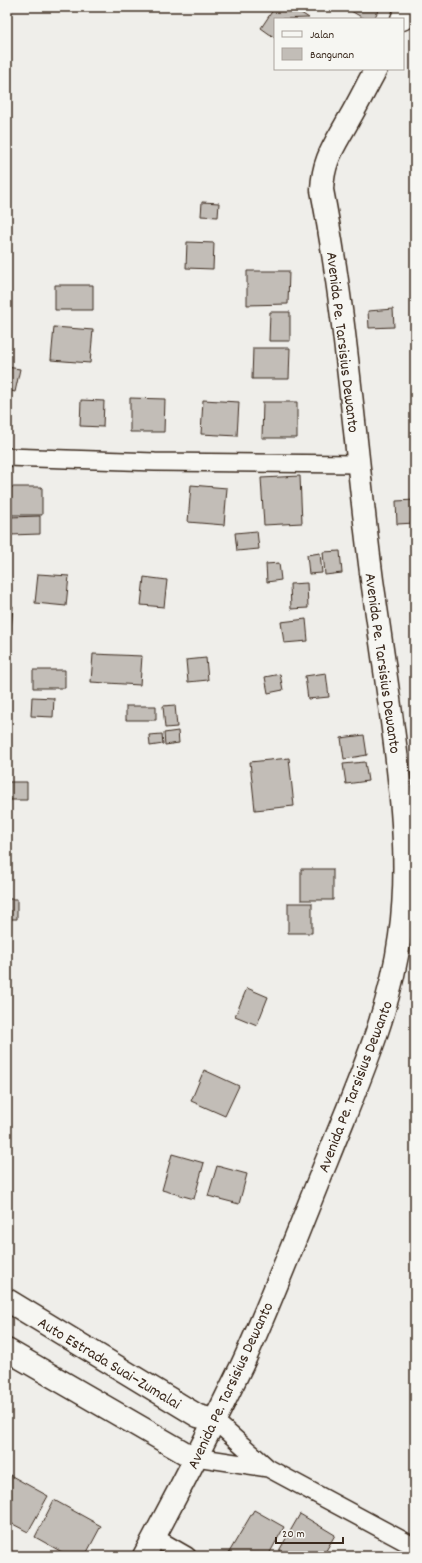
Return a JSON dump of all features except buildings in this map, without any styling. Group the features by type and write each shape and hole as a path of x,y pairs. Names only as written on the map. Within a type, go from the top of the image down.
{"main road":[{"path":"402,18 408,7"},
{"name":"Avenida Pe. Tarsisius Dewanto","path":"149,1547 196,1458 242,1364 264,1313 360,1078 385,1007 395,971 401,934 405,866 401,798 372,577 337,281 322,190 323,176 332,148 375,70"},
{"name":"Auto Estrada Suai–Zumalai","path":"7,1300 198,1416 214,1420"},
{"path":"7,1350 196,1458"}],"street":[{"path":"7,457 155,462 359,464"},
{"path":"214,1420 268,1468 415,1547"},
{"path":"196,1458 268,1468"},
{"path":"149,1547 187,1556"}]}
